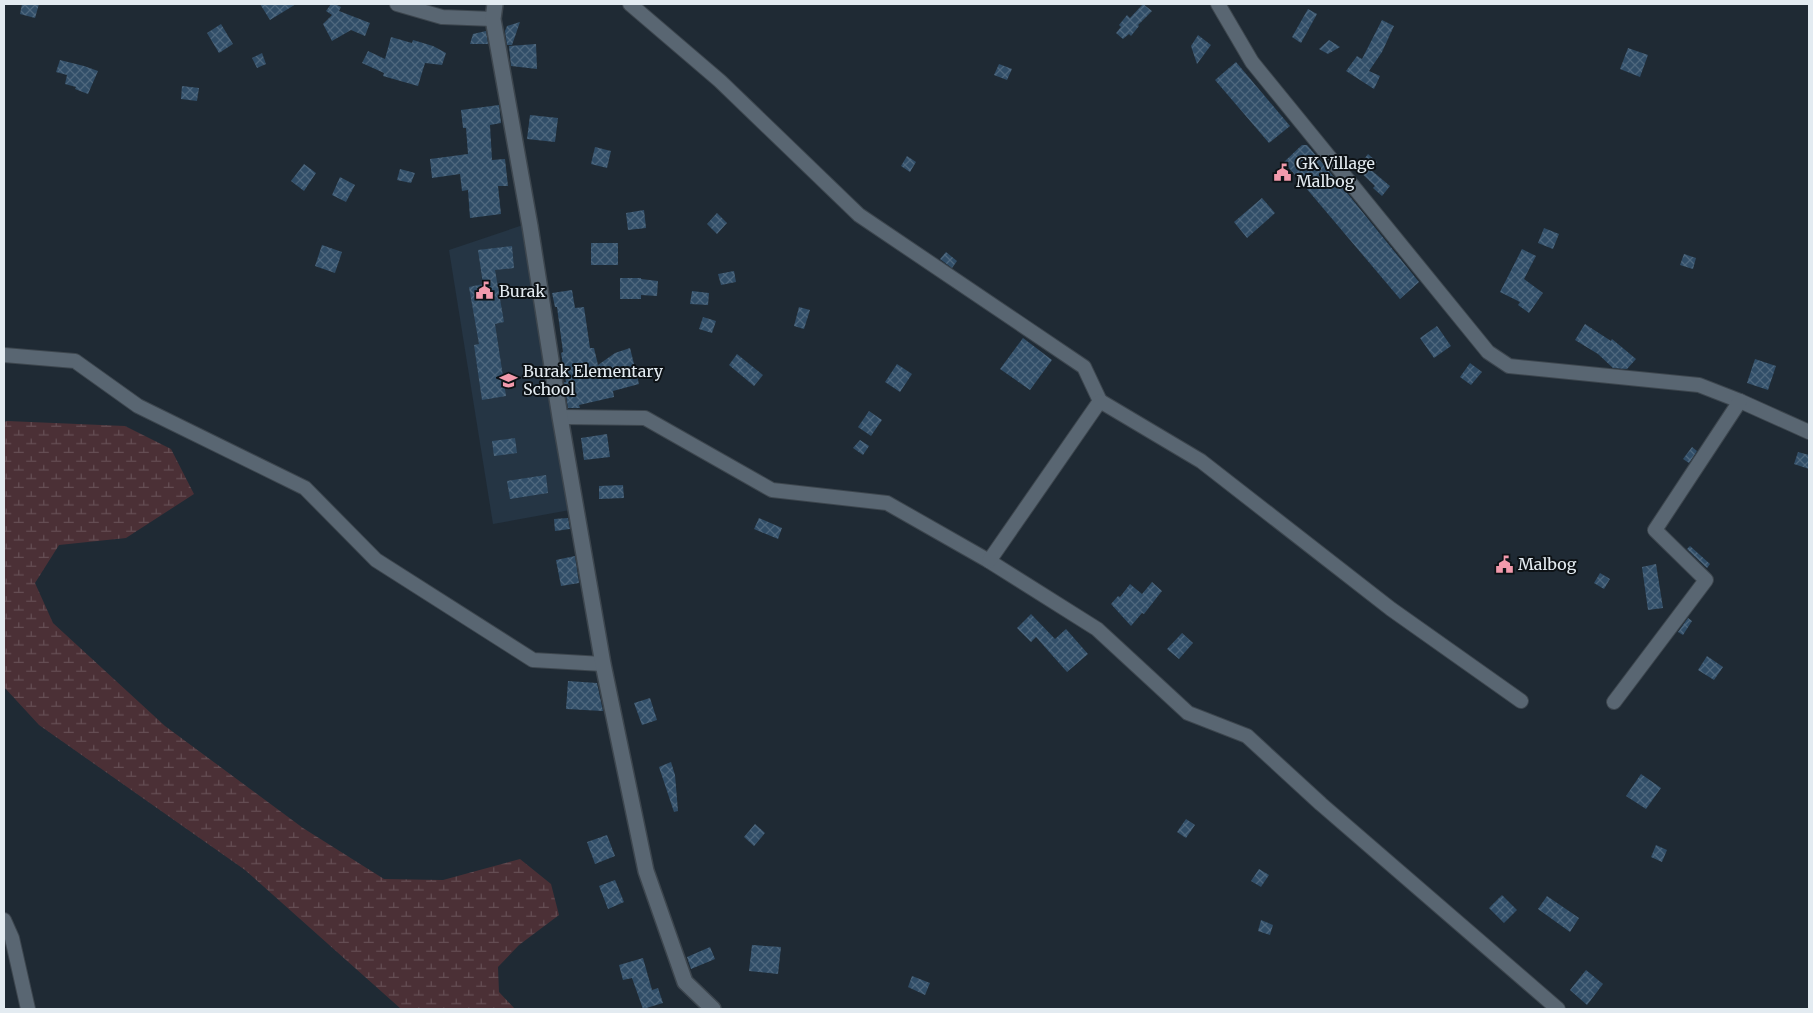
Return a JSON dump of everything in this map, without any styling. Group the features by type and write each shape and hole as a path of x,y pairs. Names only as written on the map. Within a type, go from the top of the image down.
{"street":[{"path":"397,4 442,16 494,11 560,417 603,664 646,871 685,982 713,1009"},
{"path":"630,4 720,81 859,214 1084,367 1100,401 1201,460 1391,609 1521,701"},
{"path":"1218,4 1252,62 1488,352 1509,366 1699,386 1740,401 1809,432"},
{"path":"4,355 75,361 138,406 306,488 376,560 534,660 603,664"},
{"path":"990,561 1100,401"},
{"path":"1614,702 1706,580 1654,530 1740,401"},
{"path":"560,417 645,418 772,490 887,503 990,561 1097,629 1188,713 1247,736 1321,804 1558,1009"},
{"path":"4,920 12,938 28,1009"}],"shaded area":[{"name":"Burak Elementary School","path":"523,225 570,510 493,524 449,250"}],"green space":[{"path":"4,422 125,426 171,449 194,494 126,538 59,545 35,583 53,623 165,726 303,828 384,879 443,880 520,859 551,884 559,915 519,945 498,967 499,992 515,1009 401,1009 245,870 39,725 4,687"}],"building":[{"path":"22,4 39,4 35,18 20,14"},
{"path":"260,4 296,4 270,20"},
{"path":"331,4 341,7 339,11 370,23 365,36 351,30 332,41 323,24 332,15 326,11"},
{"path":"1143,4 1152,11 1138,25 1131,36 1129,34 1123,39 1116,33 1121,27 1119,25 1127,15 1130,18"},
{"path":"1308,9 1317,14 1301,43 1292,37"},
{"path":"1382,20 1394,26 1382,52 1369,71 1380,76 1374,89 1346,71 1357,56 1362,59"},
{"path":"520,22 512,45 507,45 505,31 507,26"},
{"path":"221,24 233,44 219,53 207,33"},
{"path":"486,31 488,44 470,44 473,34"},
{"path":"1198,35 1211,45 1197,64 1191,46"},
{"path":"391,37 412,43 413,40 433,46 446,53 442,65 425,63 418,86 383,76 384,73 362,63 368,51 385,59"},
{"path":"1329,40 1340,47 1328,54 1319,49"},
{"path":"536,44 537,69 511,66 509,46"},
{"path":"1628,48 1648,55 1640,77 1620,69"},
{"path":"262,53 266,64 257,68 252,58"},
{"path":"60,60 98,71 88,94 75,89 76,87 65,84 67,75 56,72"},
{"path":"1236,62 1290,126 1269,143 1215,80"},
{"path":"999,64 1012,69 1007,80 994,75"},
{"path":"182,86 199,88 197,101 181,99"},
{"path":"499,105 501,123 490,125 492,160 505,159 508,186 498,186 501,214 470,218 468,190 462,191 460,174 432,178 430,159 468,154 466,128 463,128 461,110"},
{"path":"530,115 558,118 555,142 527,139"},
{"path":"1302,145 1307,145 1419,282 1400,299 1284,162"},
{"path":"595,147 611,151 607,168 591,164"},
{"path":"1368,154 1377,162 1371,170 1390,186 1382,196 1373,188 1375,186 1357,169"},
{"path":"907,156 916,162 910,172 901,166"},
{"path":"304,164 316,173 304,191 291,181"},
{"path":"400,169 415,173 411,183 397,180"},
{"path":"340,177 355,185 346,202 332,195"},
{"path":"1262,198 1275,213 1247,238 1234,222"},
{"path":"644,210 646,228 628,230 626,213"},
{"path":"717,213 727,223 717,234 707,224"},
{"path":"1544,228 1559,234 1553,249 1538,243"},
{"path":"591,243 618,243 618,265 591,265"},
{"path":"322,245 342,252 335,273 315,266"},
{"path":"512,246 514,268 495,270 504,322 495,324 506,396 482,400 474,345 479,344 469,287 483,284 478,250"},
{"path":"1522,249 1536,256 1524,279 1543,293 1529,313 1518,305 1520,302 1500,292"},
{"path":"946,252 957,261 952,268 940,259"},
{"path":"1684,254 1696,258 1693,269 1680,265"},
{"path":"734,271 736,282 721,285 718,274"},
{"path":"620,278 641,278 658,281 657,296 641,295 641,299 620,299"},
{"path":"572,290 575,308 584,307 590,348 594,348 598,365 615,353 630,348 639,384 613,391 614,397 579,405 580,408 568,408 557,307 555,307 552,293"},
{"path":"692,291 709,293 708,305 690,304"},
{"path":"799,307 810,310 804,329 794,326"},
{"path":"703,317 716,321 712,333 699,329"},
{"path":"1585,324 1611,341 1612,339 1636,359 1627,369 1613,368 1598,354 1575,340"},
{"path":"1437,326 1451,346 1434,358 1420,338"},
{"path":"1023,338 1052,360 1030,390 1000,369"},
{"path":"737,354 763,375 754,386 729,365"},
{"path":"1755,359 1776,366 1768,390 1747,383"},
{"path":"1470,363 1482,372 1471,385 1460,377"},
{"path":"897,364 912,374 900,392 885,382"},
{"path":"869,411 882,420 871,436 858,427"},
{"path":"607,434 610,457 584,460 581,438"},
{"path":"515,438 517,453 494,456 492,441"},
{"path":"860,440 869,446 863,455 853,448"},
{"path":"1692,447 1697,451 1689,463 1683,459"},
{"path":"1798,452 1809,455 1809,469 1794,464"},
{"path":"546,475 548,493 510,499 507,481"},
{"path":"623,485 624,498 599,499 599,486"},
{"path":"568,518 570,529 555,531 554,519"},
{"path":"759,518 782,528 778,539 754,529"},
{"path":"1690,546 1710,564 1707,568 1687,549"},
{"path":"575,556 579,583 561,586 556,560"},
{"path":"1656,564 1663,608 1648,610 1642,567"},
{"path":"1600,573 1610,579 1604,589 1594,583"},
{"path":"1152,582 1162,591 1144,614 1142,613 1131,626 1111,604 1118,596 1120,597 1130,584 1142,594"},
{"path":"1031,614 1055,639 1066,629 1088,654 1067,672 1036,637 1031,642 1017,628"},
{"path":"1688,618 1692,621 1683,635 1678,632"},
{"path":"1182,633 1193,643 1179,659 1167,649"},
{"path":"1707,656 1723,667 1714,680 1698,670"},
{"path":"568,681 597,683 603,711 566,709"},
{"path":"650,698 657,720 642,725 634,703"},
{"path":"671,762 675,775 678,811 674,812 659,767"},
{"path":"1641,774 1661,788 1646,809 1626,796"},
{"path":"1186,819 1195,825 1186,838 1177,832"},
{"path":"755,824 765,833 754,846 744,837"},
{"path":"607,835 615,856 595,864 587,842"},
{"path":"1656,845 1667,850 1662,862 1651,857"},
{"path":"1259,869 1269,875 1261,887 1251,881"},
{"path":"615,880 624,902 608,909 599,886"},
{"path":"1502,895 1517,910 1504,923 1489,908"},
{"path":"1547,896 1579,918 1570,932 1538,909"},
{"path":"1261,920 1273,925 1270,935 1258,931"},
{"path":"752,945 781,947 778,974 749,971"},
{"path":"710,947 715,959 691,969 687,957"},
{"path":"643,958 652,990 658,988 663,1003 643,1009 632,978 623,980 619,965"},
{"path":"1586,970 1603,984 1587,1005 1570,990"},
{"path":"912,976 930,983 925,995 908,987"}],"place":[{"name":"GK Village Malbog","path":"1282,172"},
{"name":"Burak","path":"485,291"},
{"name":"Burak Elementary School","path":"509,380"},
{"name":"Malbog","path":"1504,564"}]}
